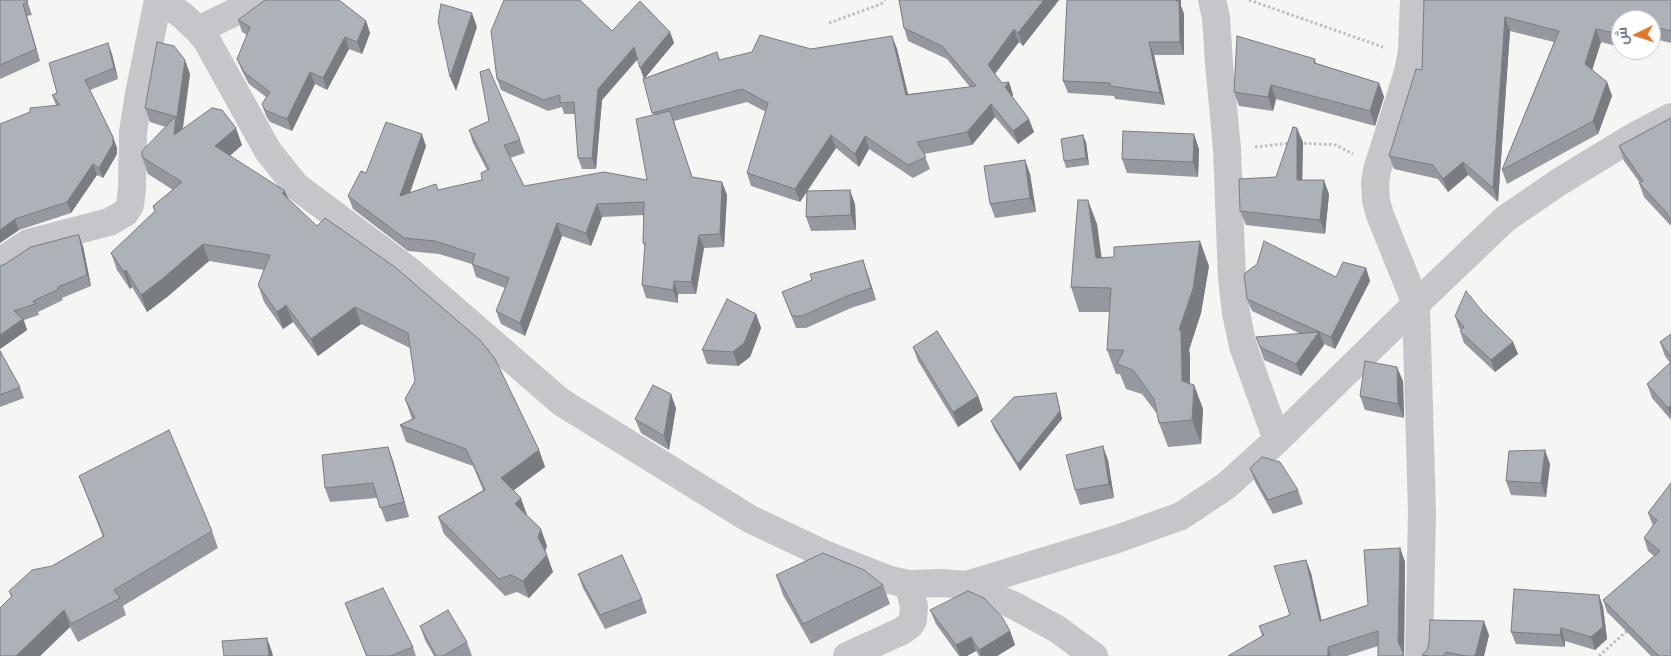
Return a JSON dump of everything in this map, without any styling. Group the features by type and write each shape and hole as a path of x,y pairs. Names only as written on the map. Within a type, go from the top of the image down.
{"street":[{"path":"0,262 28,243 109,222 125,213 130,205 134,132 159,0 198,30 207,41 268,151 296,186 411,272 561,402 750,520 832,557 890,580 908,584 942,583 967,586 1015,606 1057,629 1094,656"},
{"path":"198,30 260,0"},
{"path":"1212,0 1216,17 1227,149 1232,279 1236,313 1243,346 1277,440"},
{"path":"1414,0 1408,72 1377,170 1375,191 1380,215 1416,304 1422,513 1419,656"},
{"path":"967,586 1117,539 1181,516 1226,486 1277,440 1505,220 1559,182 1633,137 1671,118"},
{"path":"847,656 902,631 910,625 913,620 914,606 908,584"}],"path":[{"path":"830,23 881,4 885,0"},
{"path":"1249,0 1370,44 1411,54"},
{"path":"1227,149 1297,143 1336,145 1377,170"},
{"path":"1599,656 1630,628"}],"building":[{"path":"0,0 27,0 28,2 23,4 36,49 0,65"},
{"path":"265,0 339,0 366,21 357,42 345,37 323,78 310,72 287,119 265,110 262,104 270,92 245,73 237,59 250,27 238,20"},
{"path":"504,0 580,0 612,31 640,1 670,32 640,68 634,47 598,89 592,158 578,158 574,102 560,103 560,95 544,100 497,79 491,31"},
{"path":"899,0 1044,0 1018,33 1014,29 988,65 1002,83 1009,82 1005,87 1029,119 1013,131 991,104 967,132 917,142 926,157 908,165 865,136 855,154 831,135 795,189 747,173 768,103 742,89 652,113 643,79 717,52 719,60 752,52 760,35 811,49 892,36 906,95 976,86 942,46 904,28"},
{"path":"1067,0 1179,1 1180,42 1149,42 1160,93 1110,86 1110,83 1063,81"},
{"path":"1424,0 1671,0 1671,31 1661,28 1661,10 1611,10 1611,32 1596,29 1585,64 1607,82 1593,121 1502,170 1559,31 1505,17 1493,188 1463,162 1443,179 1433,165 1389,156 1416,69 1422,70"},
{"path":"441,4 472,13 450,77 438,21"},
{"path":"1237,36 1315,59 1314,63 1379,83 1370,111 1271,85 1268,97 1234,92"},
{"path":"157,42 174,46 185,60 177,117 145,108"},
{"path":"108,43 114,68 85,80 113,137 113,144 99,168 93,164 67,202 15,219 0,230 0,124 30,112 30,108 60,105 52,95 57,93 49,63"},
{"path":"489,69 520,140 504,145 524,186 604,172 647,180 636,119 670,111 692,177 722,182 720,234 699,235 691,282 674,281 673,290 642,285 645,243 643,243 644,202 597,204 586,233 557,223 520,323 496,311 509,278 472,264 475,254 435,241 404,238 348,196 361,171 366,173 386,122 422,134 400,196 436,184 438,190 482,180 481,173 489,169 469,130 489,121 480,72"},
{"path":"212,108 222,110 236,128 215,146 285,191 282,193 317,226 325,218 395,267 481,341 495,359 539,450 501,478 521,498 515,504 541,529 538,537 547,555 523,581 511,575 499,579 438,517 485,490 466,449 400,425 415,418 405,399 415,381 408,333 355,307 311,339 286,305 277,312 258,285 270,255 203,244 141,295 126,270 124,272 111,253 155,211 153,206 182,182 142,157 142,151 176,116 174,135"},
{"path":"1671,118 1671,222 1667,213 1639,183 1643,181 1619,146"},
{"path":"1293,127 1297,128 1297,180 1324,180 1320,220 1240,211 1239,179 1276,177"},
{"path":"1123,131 1194,134 1193,162 1122,159"},
{"path":"1083,135 1086,158 1064,161 1061,139"},
{"path":"1025,160 1030,198 990,204 984,166"},
{"path":"850,190 851,215 806,217 807,191"},
{"path":"1078,200 1088,200 1096,258 1114,257 1114,247 1200,241 1193,289 1179,330 1181,330 1182,381 1194,385 1192,420 1159,423 1154,399 1133,370 1117,364 1124,350 1107,350 1111,288 1071,287"},
{"path":"79,235 87,275 58,287 59,289 33,301 35,304 14,311 23,319 0,335 0,266 31,247"},
{"path":"1264,241 1336,277 1343,262 1366,268 1331,337 1247,299 1244,274 1257,264"},
{"path":"863,260 871,288 847,296 802,316 792,316 782,292 812,280 810,274"},
{"path":"1466,291 1482,311 1513,342 1491,360 1460,331 1464,327 1455,316"},
{"path":"727,299 756,314 744,343 733,352 702,350"},
{"path":"937,331 978,396 953,412 913,347"},
{"path":"1319,332 1296,364 1260,347 1256,337"},
{"path":"1671,334 1671,357 1660,342"},
{"path":"0,351 20,387 0,395"},
{"path":"1365,361 1397,367 1398,404 1360,396"},
{"path":"1671,362 1671,405 1668,408 1647,384"},
{"path":"653,385 671,394 664,436 635,419"},
{"path":"1056,393 1060,411 1018,464 991,421 1014,397"},
{"path":"169,430 212,531 114,590 120,598 71,624 64,610 16,656 0,656 0,608 12,596 9,591 32,570 52,566 104,536 79,476"},
{"path":"1103,446 1109,484 1075,490 1066,455"},
{"path":"388,447 404,502 380,508 373,483 325,488 322,455"},
{"path":"1545,450 1541,483 1506,481 1509,451"},
{"path":"1262,457 1280,462 1298,490 1268,500 1250,468"},
{"path":"1671,483 1671,656 1659,656 1603,600 1660,551 1644,538 1657,520 1648,513"},
{"path":"1400,548 1398,642 1403,656 1378,656 1378,631 1328,647 1328,656 1228,656 1264,635 1259,626 1290,615 1274,566 1306,560 1320,621 1368,605 1364,550"},
{"path":"823,553 864,570 883,585 803,624 776,575"},
{"path":"622,555 642,599 600,615 578,574"},
{"path":"383,588 413,647 390,656 367,656 345,603"},
{"path":"1514,589 1599,595 1603,627 1591,637 1561,628 1560,635 1511,632"},
{"path":"968,591 984,598 1002,617 1010,631 979,650 971,637 956,645 930,610"},
{"path":"448,610 467,642 443,656 436,656 420,626"},
{"path":"1430,620 1484,621 1475,656 1446,652 1443,656 1422,655 1427,650 1429,643"},
{"path":"267,638 269,656 224,656 222,641"}]}
